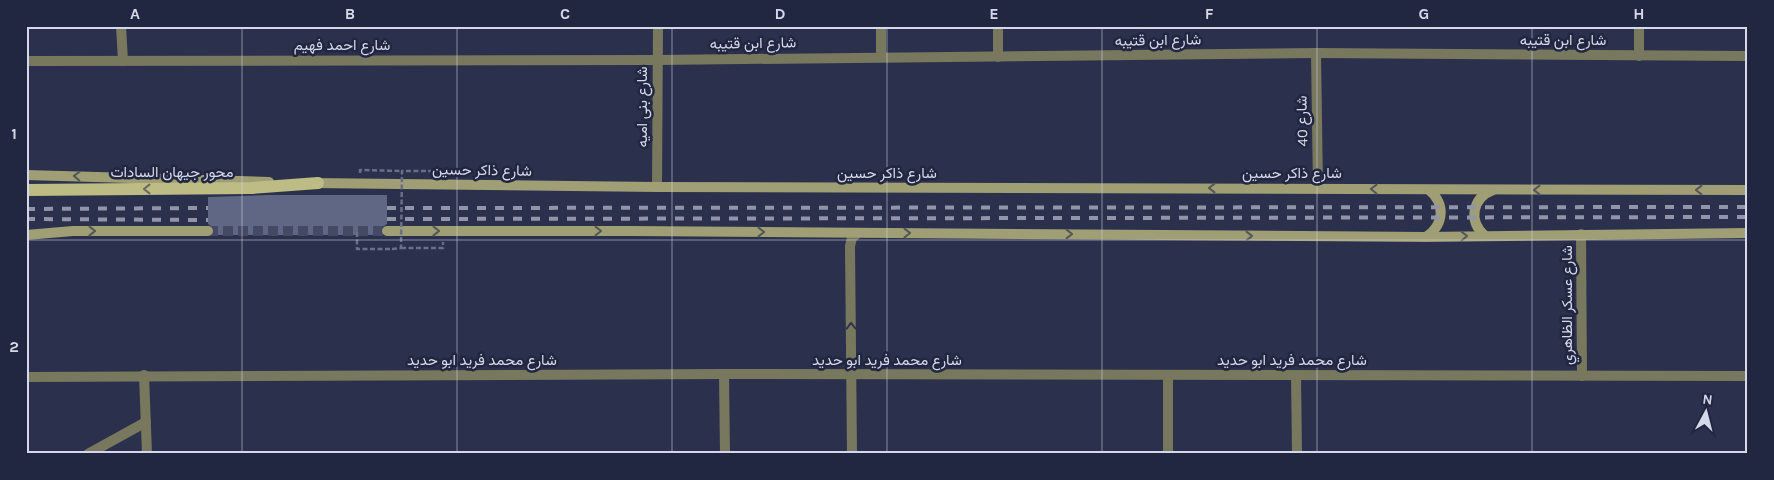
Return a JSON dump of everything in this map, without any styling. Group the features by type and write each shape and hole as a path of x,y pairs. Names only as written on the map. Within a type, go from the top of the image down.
{"main road":[{"name":"شارع ذاكر حسين","path":"26,175 318,183 657,187 1748,190"},
{"name":"محور جيهان السادات","path":"26,190 252,188 318,183"},
{"path":"1426,237 1436,229 1441,218 1438,199 1429,190"},
{"path":"1485,236 1477,227 1474,210 1483,195 1494,190"},
{"path":"26,235 73,231 208,231"},
{"path":"387,231 1426,237 1748,233"}],"street":[{"path":"121,26 123,61"},
{"name":"شارع بنى اميه","path":"657,187 658,26"},
{"path":"881,26 881,57"},
{"path":"998,26 998,57"},
{"path":"1639,26 1639,56"},
{"name":"شارع ابن قتيبه","path":"658,60 1316,53 1748,56"},
{"name":"شارع 40","path":"1316,53 1318,188"},
{"name":"شارع احمد فهيم","path":"26,61 658,60"},
{"path":"852,454 850,246 852,238 858,233"},
{"name":"شارع عسكر الظاهري","path":"1581,234 1582,376"},
{"path":"724,374 725,454"},
{"name":"شارع محمد فريد ابو حديد","path":"26,377 724,374 1748,376"},
{"path":"1168,375 1168,454"},
{"path":"1296,375 1297,454"},
{"path":"144,376 147,454"},
{"path":"88,454 146,422"}],"path":[{"path":"360,170 459,171"},
{"path":"401,248 402,171"},
{"path":"357,232 357,249 443,248"}],"building":[{"path":"387,195 387,224 381,228 382,235 213,235 214,228 208,224 208,197"}],"tunnel":[{"path":"208,231 387,231"}],"railway":[{"path":"387,208 1748,207"},
{"path":"26,209 208,208"},
{"path":"387,219 1748,217"},
{"path":"26,219 208,220"}]}
